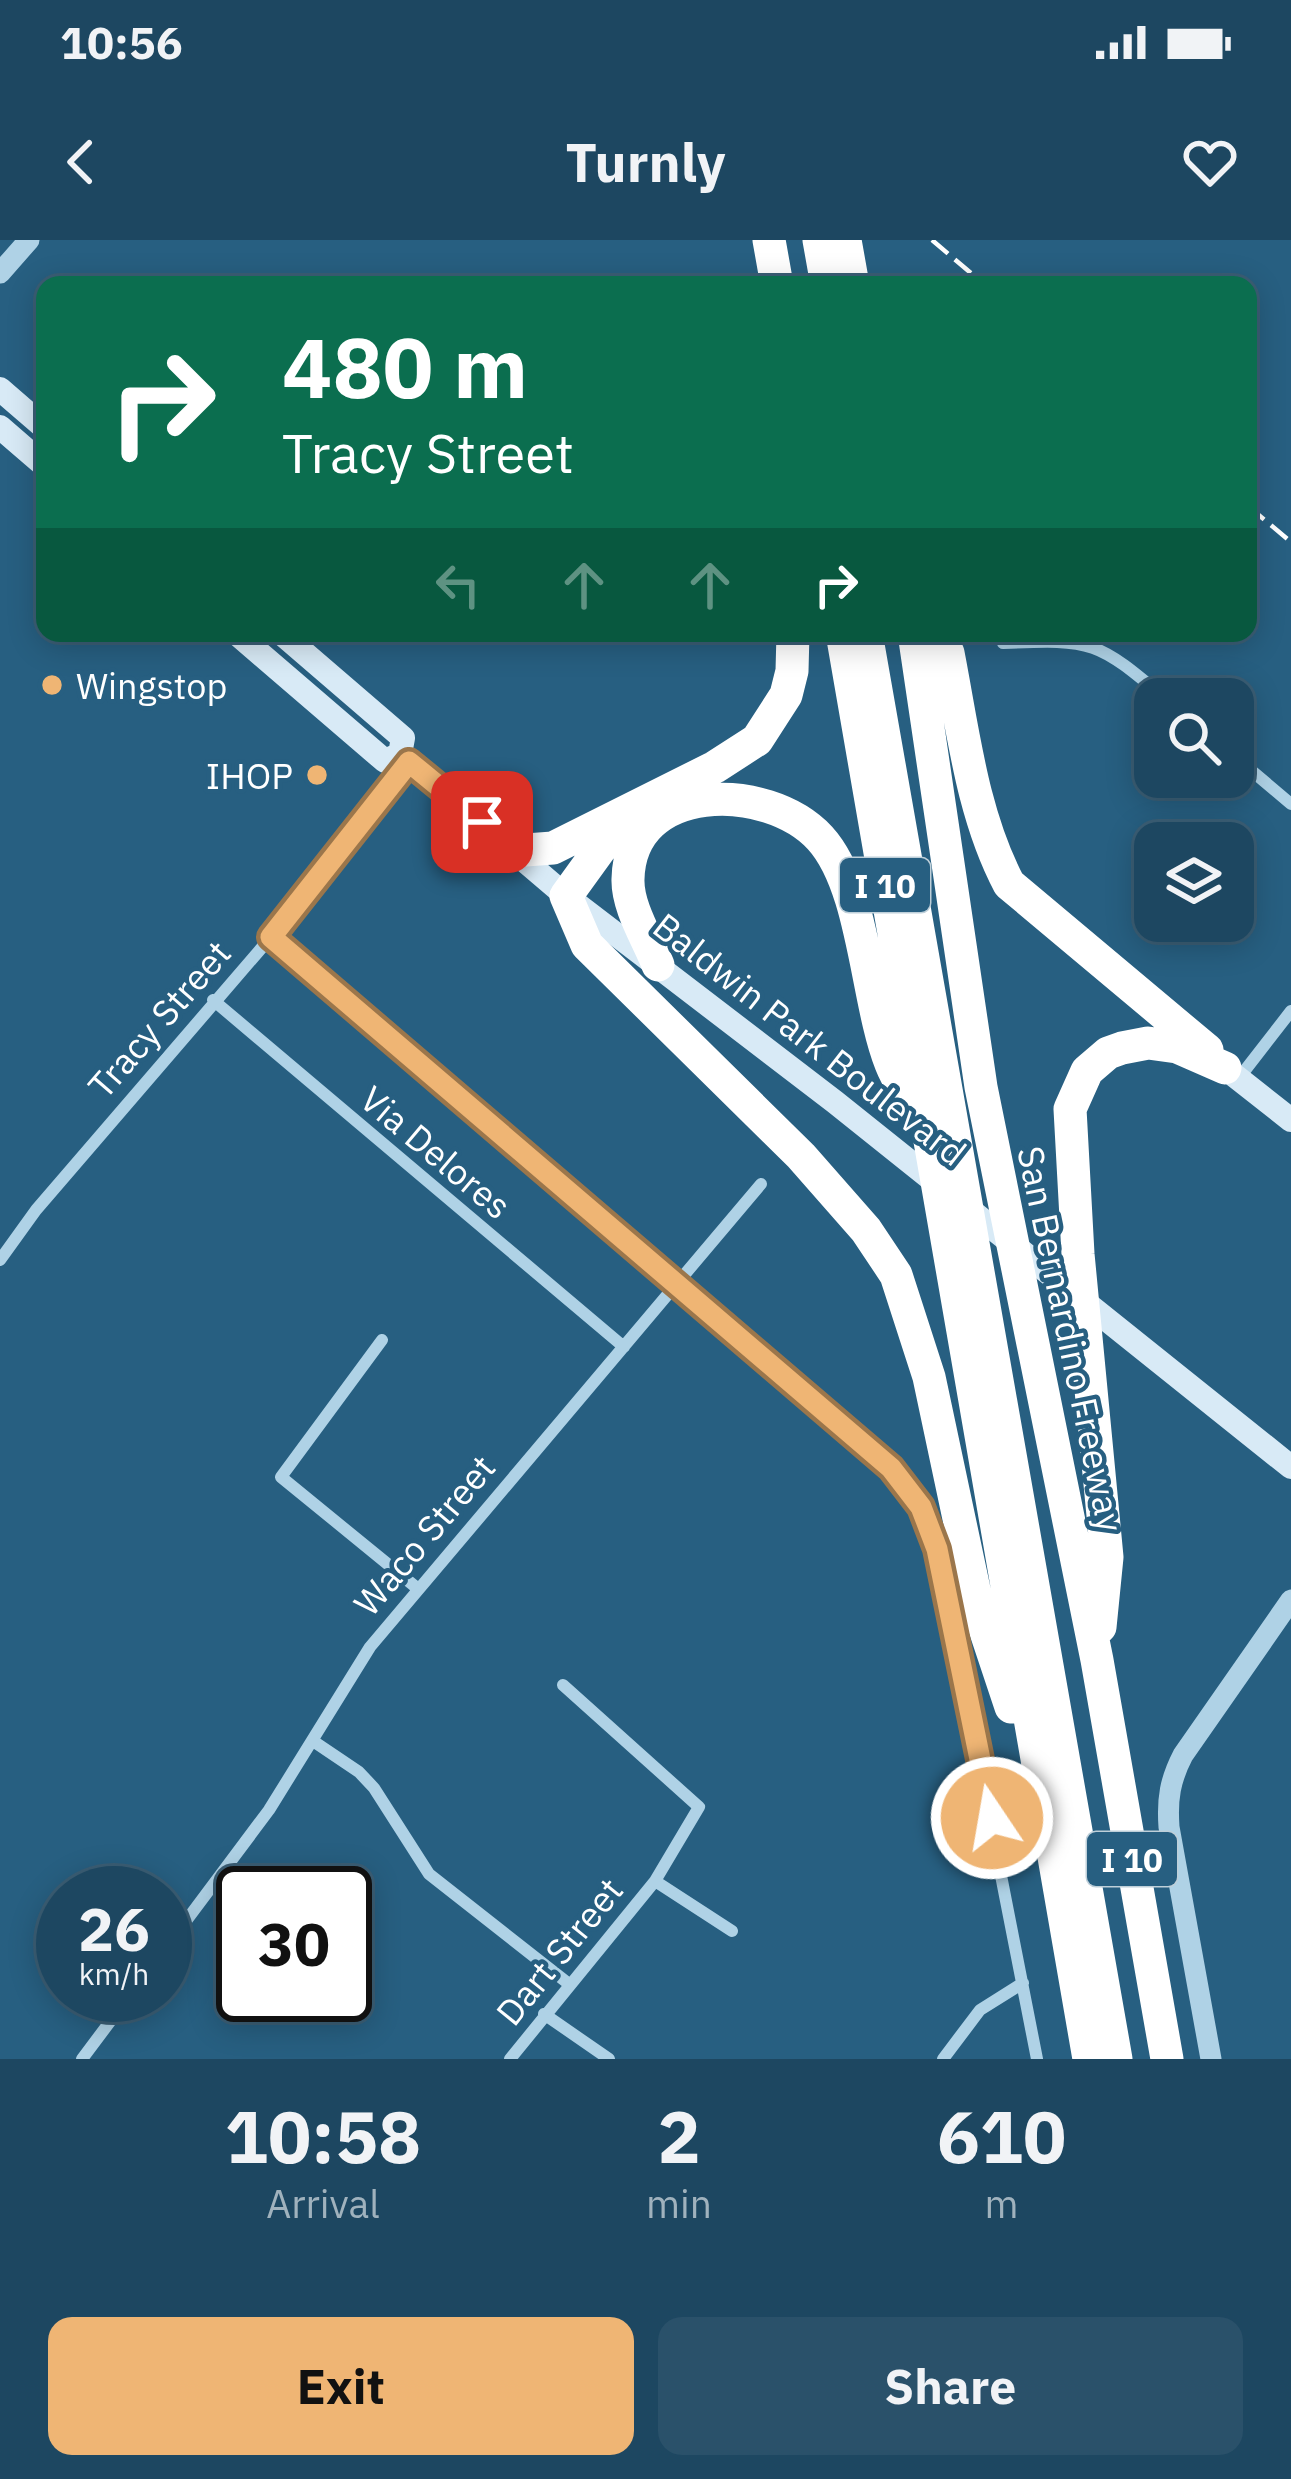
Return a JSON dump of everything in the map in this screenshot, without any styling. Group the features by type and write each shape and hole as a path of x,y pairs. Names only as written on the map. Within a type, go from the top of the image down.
{"highway":[{"path":"798,240 804,276"},
{"path":"819,240 825,276"},
{"path":"845,240 851,276"},
{"path":"512,851 553,848 716,767 757,740 786,695 793,642"},
{"name":"I 10","path":"844,642 1090,2059"},
{"path":"868,642 1116,2059"},
{"path":"943,642 983,822 1009,884 1231,1074"},
{"name":"San Bernardino Freeway","path":"917,648 981,1087 1097,1660 1167,2059"},
{"path":"658,964 632,904 628,875 639,842 658,819 710,798 735,797 760,801 802,823 822,840 835,860 848,894 890,1062 928,1138"},
{"path":"626,813 566,896 587,945 801,1156 866,1230 896,1275 929,1377 978,1608 1044,1806"},
{"path":"1097,1660 1107,1557 1078,1254 1070,1109 1087,1071 1108,1053 1133,1045 1177,1047 1231,1074"},
{"path":"1066,1510 1055,1587 1137,2059"}],"main road":[{"path":"0,388 36,420"},
{"path":"0,427 36,458"},
{"name":"Baldwin Park Boulevard","path":"246,642 385,761 404,758"},
{"name":"Baldwin Park Boulevard","path":"291,642 403,738 404,758 566,896 836,1102 1291,1467"},
{"path":"1231,1074 1291,1120"}],"street":[{"path":"0,273 29,240"},
{"path":"1003,644 1034,642"},
{"path":"1078,642 1116,657 1141,678"},
{"name":"Tracy Street","path":"0,1260 36,1210 271,937 404,758"},
{"path":"1254,773 1291,804"},
{"path":"271,937 891,1468 921,1507 937,1549 1037,2059"},
{"name":"Via Delores","path":"213,1000 624,1347"},
{"path":"1231,1074 1291,1011"},
{"name":"Waco Street","path":"192,1913 269,1810 344,1684 417,1588 761,1184"},
{"path":"382,1340 281,1477 417,1588"},
{"path":"1210,2059 1167,1799 1183,1755 1291,1600"},
{"name":"Dart Street","path":"510,2059 655,1881 699,1807 563,1685"},
{"path":"313,1741 374,1788 429,1874 569,1984"},
{"path":"655,1881 732,1931"},
{"path":"943,2059 980,2010 1023,1983"},
{"path":"544,2014 609,2059"},
{"path":"82,2059 110,2022"}],"railway":[{"path":"932,240 974,276"},
{"path":"1257,514 1291,542"}],"place":[{"name":"Wingstop","path":"52,685"},
{"name":"IHOP","path":"317,775"}],"route":[{"path":"482,822 409,762 271,937 891,1468 911,1491 937,1549 992,1818"}]}
